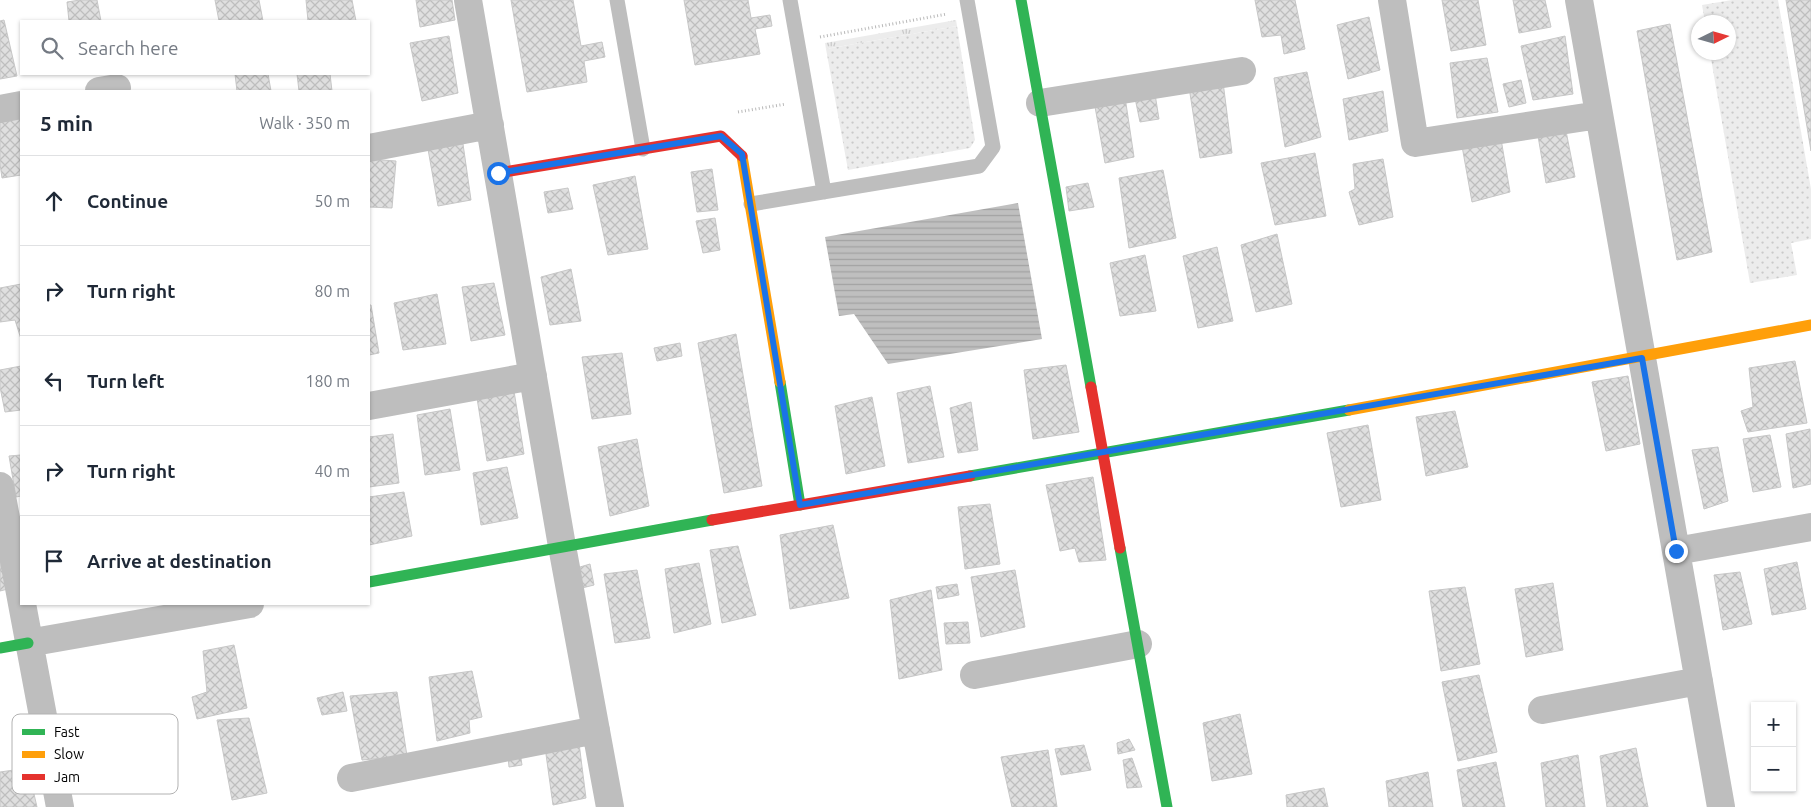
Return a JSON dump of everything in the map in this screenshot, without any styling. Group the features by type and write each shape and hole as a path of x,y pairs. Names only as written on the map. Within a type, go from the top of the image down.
{"street":[{"path":"468,0 562,546 610,807"},
{"path":"1021,0 1167,807"},
{"path":"1392,0 1415,143 1599,115"},
{"path":"1579,0 1721,807"},
{"path":"1040,103 1242,71"},
{"path":"0,109 20,105"},
{"path":"370,148 490,126"},
{"path":"498,173 721,136 742,154 800,505"},
{"path":"370,582 562,546 1103,454 1642,358 1811,325"},
{"path":"370,406 533,376"},
{"path":"0,486 20,598"},
{"path":"1676,551 1811,527"},
{"path":"21,605 42,714"},
{"path":"0,648 244,605"},
{"path":"974,675 1138,644"},
{"path":"1542,710 1699,681"},
{"path":"351,778 596,730"},
{"path":"57,794 60,807"}],"lane":[{"path":"617,0 643,148"},
{"path":"790,0 824,192"},
{"path":"751,204 978,166 993,147 968,5"}],"path":[{"path":"797,40 968,5"},
{"path":"735,112 790,103"}],"green space":[{"path":"1732,0 1778,0 1811,189 1811,239 1791,243 1797,275 1750,283 1711,60 1736,60 1736,15 1704,15 1702,5"},
{"path":"956,20 957,26 826,49 825,43"},
{"path":"957,26 975,140 970,148 848,170 826,49"}],"shaded area":[{"path":"1018,203 1042,339 888,364 854,314 839,316 825,237"}],"building":[{"path":"97,0 101,20 69,20 67,2"},
{"path":"215,0 259,0 263,20 219,20"},
{"path":"306,0 352,0 356,20 308,20"},
{"path":"416,0 452,0 455,20 420,27"},
{"path":"511,0 573,0 581,46 602,42 605,57 584,61 587,82 527,92"},
{"path":"684,0 748,0 751,18 770,15 772,26 755,29 760,54 695,65"},
{"path":"1255,0 1295,0 1305,49 1284,54 1281,35 1262,37"},
{"path":"1442,0 1478,0 1486,45 1451,51"},
{"path":"1513,0 1545,0 1551,27 1519,33"},
{"path":"1786,0 1811,0 1811,151"},
{"path":"1369,17 1380,70 1348,79 1337,25"},
{"path":"4,20 17,76 0,79 0,21"},
{"path":"1670,24 1712,252 1677,260 1637,31"},
{"path":"449,36 458,93 422,101 410,43"},
{"path":"1565,36 1573,94 1533,100 1521,46"},
{"path":"1487,58 1498,112 1457,118 1450,63"},
{"path":"1307,72 1321,137 1285,147 1274,78"},
{"path":"235,75 268,75 271,90 237,90"},
{"path":"297,75 330,75 332,90 299,90"},
{"path":"1521,80 1526,103 1509,107 1503,84"},
{"path":"1223,82 1232,153 1200,158 1189,87"},
{"path":"1383,91 1388,131 1349,140 1343,99"},
{"path":"1155,94 1159,119 1140,122 1135,98"},
{"path":"1125,97 1134,157 1105,163 1094,101"},
{"path":"20,113 20,175 2,178 0,164 0,116"},
{"path":"1566,131 1575,177 1546,183 1538,136"},
{"path":"1501,139 1510,192 1472,202 1462,146"},
{"path":"463,144 471,200 438,206 428,149"},
{"path":"1315,153 1326,216 1275,225 1261,163"},
{"path":"370,159 396,161 392,208 370,207"},
{"path":"1383,159 1393,217 1359,225 1349,192 1355,189 1353,164"},
{"path":"712,169 718,210 697,212 691,172"},
{"path":"1163,170 1176,238 1129,248 1119,178"},
{"path":"635,176 648,249 608,255 593,185"},
{"path":"1088,183 1094,207 1069,211 1066,187"},
{"path":"568,188 573,209 548,213 544,192"},
{"path":"715,218 720,250 703,253 696,221"},
{"path":"1277,234 1292,304 1256,312 1241,245"},
{"path":"1217,247 1233,321 1198,328 1183,256"},
{"path":"1145,255 1156,311 1120,316 1110,263"},
{"path":"571,269 581,321 550,325 541,277"},
{"path":"494,283 505,335 471,341 462,287"},
{"path":"20,284 20,336 15,320 0,322 0,288"},
{"path":"437,294 446,344 403,350 394,303"},
{"path":"370,305 371,305 379,353 370,355"},
{"path":"736,334 762,486 724,493 698,343"},
{"path":"680,343 682,356 657,361 654,348"},
{"path":"622,353 631,414 592,419 582,357"},
{"path":"1795,361 1807,423 1748,432 1741,411 1753,407 1749,368"},
{"path":"1066,365 1079,432 1033,439 1024,370"},
{"path":"20,366 20,410 5,412 0,387 0,370"},
{"path":"1628,376 1640,444 1606,451 1592,382"},
{"path":"930,386 944,457 908,463 897,393"},
{"path":"514,391 524,454 487,461 477,398"},
{"path":"872,397 885,466 846,474 835,406"},
{"path":"971,402 978,450 958,453 950,408"},
{"path":"450,409 460,470 425,475 417,415"},
{"path":"1455,411 1468,467 1426,476 1416,417"},
{"path":"1368,425 1381,500 1341,507 1327,433"},
{"path":"1810,429 1811,484 1793,488 1786,434"},
{"path":"393,434 399,483 370,487 370,437"},
{"path":"1770,435 1781,487 1753,492 1743,439"},
{"path":"637,439 649,506 610,516 598,447"},
{"path":"1718,447 1728,501 1704,509 1692,450"},
{"path":"20,455 20,496 16,497 9,456"},
{"path":"507,467 518,518 481,525 473,473"},
{"path":"1093,477 1106,560 1079,562 1075,548 1060,551 1046,485"},
{"path":"404,492 412,536 370,545 370,497"},
{"path":"990,504 1000,564 965,569 958,507"},
{"path":"833,525 849,598 790,609 780,535"},
{"path":"0,545 8,589 0,591"},
{"path":"738,546 756,615 722,623 710,550"},
{"path":"1797,562 1806,609 1772,615 1764,569"},
{"path":"699,563 711,624 674,633 665,569"},
{"path":"590,564 594,585 582,588 580,567"},
{"path":"637,570 650,638 615,643 604,574"},
{"path":"1015,570 1025,627 981,637 971,577"},
{"path":"1740,572 1752,624 1723,630 1714,575"},
{"path":"1553,583 1563,650 1526,657 1515,589"},
{"path":"957,584 959,595 938,599 936,587"},
{"path":"1465,587 1480,664 1441,671 1429,591"},
{"path":"931,590 942,670 899,679 890,600"},
{"path":"968,622 970,643 946,644 944,623"},
{"path":"234,645 247,708 197,719 192,697 207,692 203,651"},
{"path":"472,671 482,717 469,720 470,733 437,741 429,677"},
{"path":"1479,675 1497,752 1458,761 1442,682"},
{"path":"343,692 347,711 322,715 317,698"},
{"path":"397,692 407,756 362,760 350,696"},
{"path":"1240,714 1252,774 1212,781 1203,723"},
{"path":"249,718 267,793 232,800 217,720"},
{"path":"1129,739 1135,750 1118,754 1117,743"},
{"path":"579,743 586,798 553,805 545,747"},
{"path":"1084,745 1091,770 1061,775 1055,749"},
{"path":"1636,748 1648,807 1607,807 1600,756"},
{"path":"1048,750 1057,807 1012,807 1001,757"},
{"path":"520,752 522,765 509,767 508,756"},
{"path":"1578,755 1585,807 1546,807 1541,763"},
{"path":"1132,758 1142,787 1127,788 1123,760"},
{"path":"1496,762 1505,807 1463,807 1457,770"},
{"path":"12,770 12,794 34,794 37,807 0,807 0,772"},
{"path":"1428,772 1433,807 1389,807 1386,781"},
{"path":"1324,788 1328,807 1287,807 1286,795"}],"traffic: fast":[{"path":"1021,0 1091,387"},
{"path":"780,382 800,505"},
{"path":"970,476 1349,410"},
{"path":"370,582 712,520"},
{"path":"1120,548 1167,807"},
{"path":"0,648 28,643"}],"traffic: slow":[{"path":"742,156 780,382"},
{"path":"1349,410 1811,325"}],"traffic: jam":[{"path":"498,173 721,136 742,156"},
{"path":"1091,387 1120,548"},
{"path":"712,520 970,476"}],"route":[{"path":"498,173 721,136 742,154 800,505 1103,454 1642,358 1676,551"}]}
